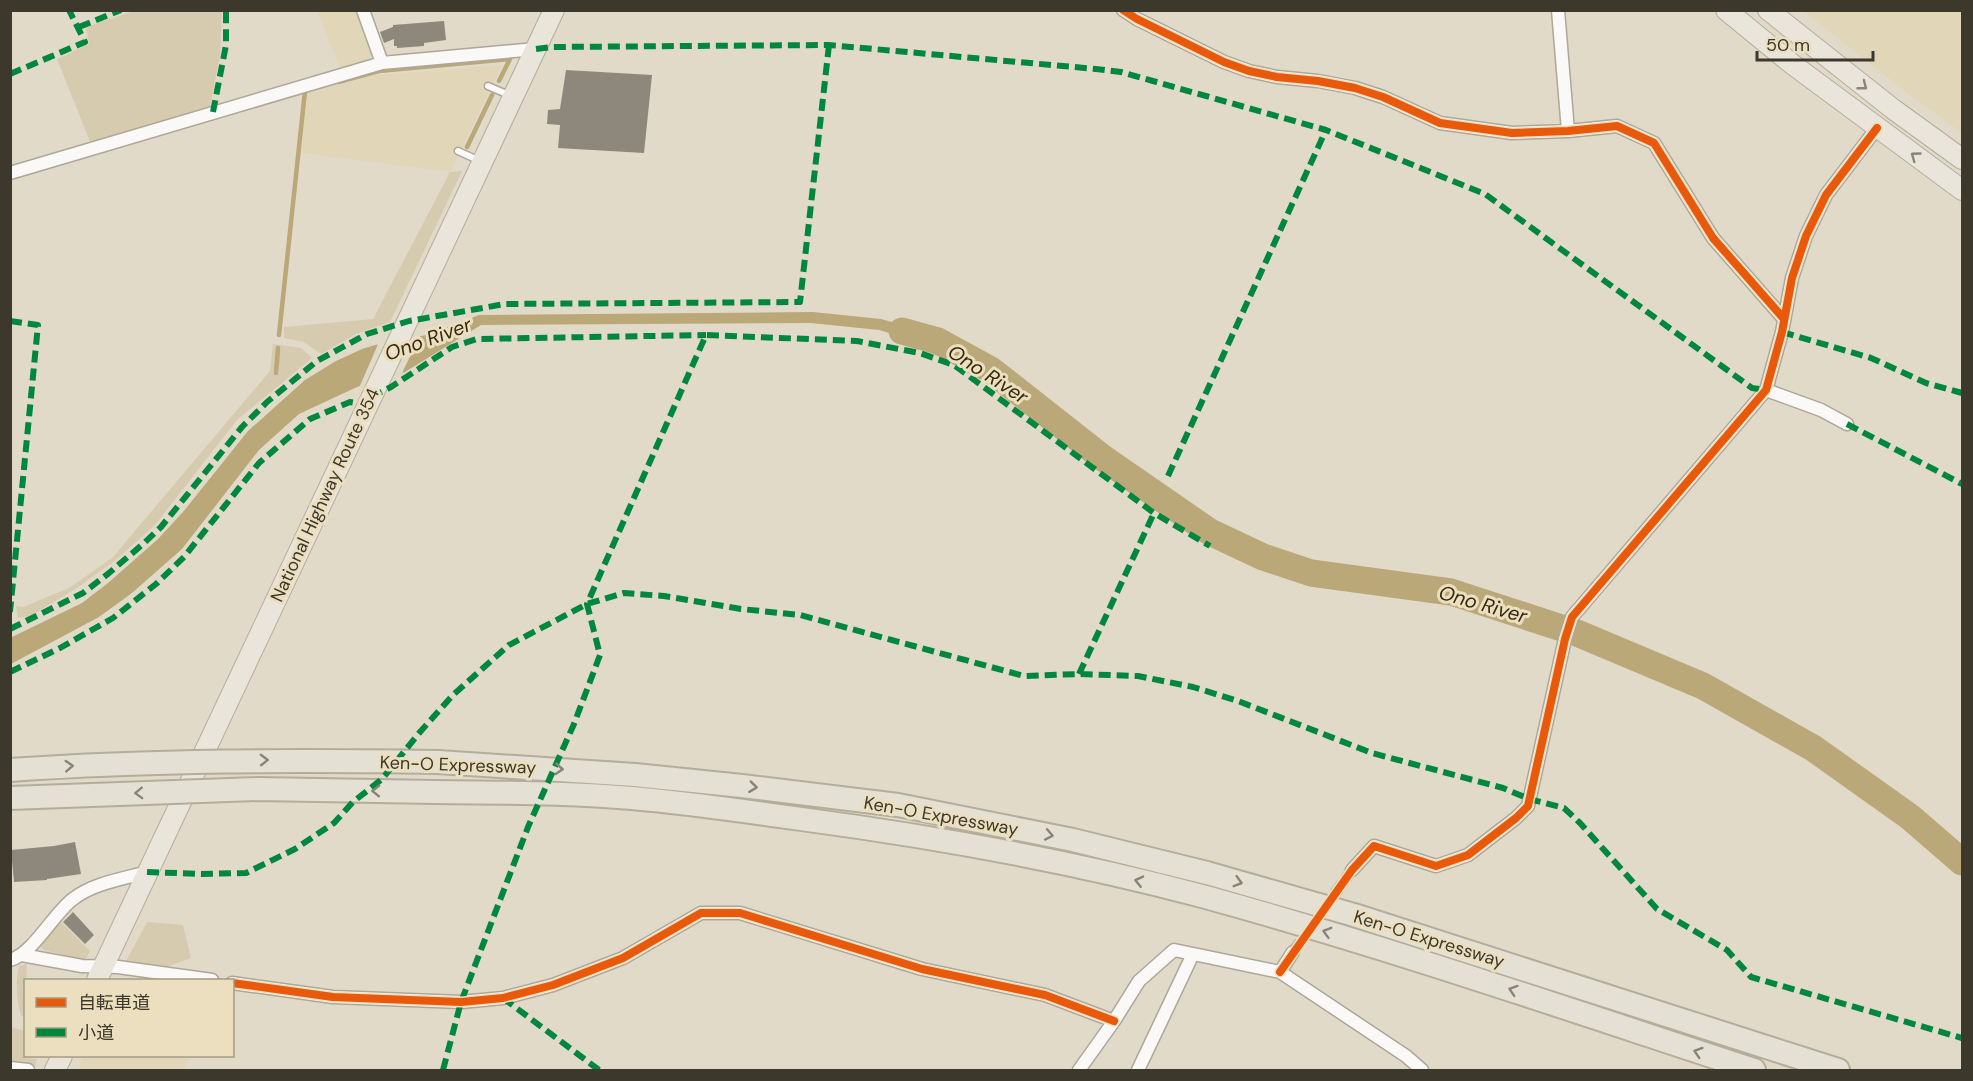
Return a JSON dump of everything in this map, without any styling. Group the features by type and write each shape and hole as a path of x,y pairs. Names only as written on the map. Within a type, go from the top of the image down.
{"highway":[{"name":"National Highway Route 354","path":"99,974 554,10"},
{"path":"1726,10 1792,64 1962,190"},
{"path":"1768,10 1884,102 1962,159"},
{"name":"Ken-O Expressway","path":"10,770 270,760 438,762 635,775 898,806 1072,840 1207,873 1354,915 1839,1071"},
{"name":"Ken-O Expressway","path":"10,798 258,789 524,793 631,798 892,831 1064,863 1199,896 1344,937 1503,987 1754,1071"},
{"path":"55,1071 62,1057"}],"street":[{"path":"363,10 382,63"},
{"path":"1123,10 1224,62 1249,71 1355,88 1383,96 1440,123 1512,133 1617,126 1654,143 1713,238 1784,319"},
{"path":"1557,10 1568,131"},
{"path":"10,172 382,63 536,49"},
{"path":"1352,870 1374,846 1436,866 1468,855 1528,806 1572,616 1766,390 1782,332 1792,278 1806,236 1826,195 1877,128"},
{"path":"1766,390 1821,410 1847,424"},
{"path":"16,958 74,898 96,887 147,872"},
{"path":"234,983 333,997 461,1002 502,998 553,985 623,958 701,913 740,914 922,969 1045,995 1114,1021"},
{"path":"1079,1071 1140,981 1173,950 1280,972 1406,1056 1422,1071"},
{"path":"1280,972 1293,952"},
{"path":"1138,1071 1193,954"},
{"path":"16,958 82,966 99,974 118,967 199,979"},
{"path":"10,1068 28,1071"}],"lane":[{"path":"488,86 513,97"},
{"path":"458,151 483,162"}],"shaded area":[{"path":"134,11 222,11 220,56 210,106 91,144 57,59 89,44 86,27"},
{"path":"317,11 357,11 371,54 369,59 341,70"},
{"path":"1803,11 1962,11 1962,133 1906,92"},
{"path":"502,65 450,172 302,153 306,94 366,76"},
{"path":"462,171 390,322 358,333 321,354 304,342 284,338 284,327 373,319 450,172"},
{"path":"273,344 301,348 312,358 237,420 155,525 117,559 77,588 30,616 18,618 16,606 23,607 69,588 112,558 270,371"},
{"path":"61,922 90,951 85,960 44,950 41,947 40,942"},
{"path":"147,922 183,925 191,958 164,968 124,965"},
{"path":"27,964 26,979 24,979 24,1016 21,1016 18,1004 19,966"},
{"path":"10,1027 24,1031 24,1057 37,1059 35,1067 11,1064"},
{"path":"84,1057 190,1057 185,1070 78,1070"}],"water":[{"path":"813,312 881,319 942,336 934,346 879,330 811,323 481,325 405,372 357,387 299,414 259,450 182,549 132,593 99,617 11,664 10,638 82,603 108,583 158,539 183,512 248,431 305,380 336,361 362,349 426,335 479,315"}],"pier":[{"path":"422,332 402,373 359,388 379,342"}],"building":[{"path":"444,21 446,40 424,43 424,46 397,48 394,46 394,39 384,43 380,32 393,25"},
{"path":"566,70 652,75 644,153 558,148 560,125 547,124 548,110 560,109"},
{"path":"75,842 81,874 47,880 14,882 11,850"},
{"path":"73,912 94,935 85,944 63,922"}],"waterway":[{"path":"499,81 510,59"},
{"path":"338,82 379,71 510,59"},
{"path":"279,335 305,91"},
{"path":"467,147 492,95"},
{"name":"Ono River","path":"902,331 938,341 991,370 1103,458 1210,532 1263,557 1311,573 1451,592 1577,633 1703,686 1813,748 1910,817 1962,862"},
{"path":"276,373 278,348"}],"tunnel":[{"path":"1293,952 1352,870"}],"marked path":[{"path":"10,74 85,42 69,10"},
{"path":"79,27 121,10"},
{"path":"213,112 226,45 226,10"},
{"path":"536,49 829,45 1121,72 1326,130 1485,194 1752,388 1766,390"},
{"path":"10,629 83,593 109,573 161,527 242,427 267,402 317,361 367,334 409,321 505,304 800,302 829,45"},
{"path":"1168,476 1326,130"},
{"path":"10,321 38,325 10,612"},
{"path":"1782,332 1871,358 1926,383 1962,393"},
{"path":"371,397 391,387 452,347 477,339 706,335"},
{"path":"443,1070 461,1002 528,827 574,724 600,655 587,604 706,335 857,341 920,353 954,365 1154,513 1210,546"},
{"path":"10,672 60,648 113,618 156,584 184,557 259,463 310,419 350,402 367,405"},
{"path":"1847,424 1962,484"},
{"path":"1079,674 1154,513"},
{"path":"147,872 246,873 295,849 334,823 353,802 382,779 453,695 509,645 587,604 624,593 664,596 741,609 800,615 1024,676 1079,674 1138,676 1193,687 1238,701 1372,753 1503,788 1529,799 1564,808 1657,909 1727,950 1751,977 1962,1038"},
{"path":"503,998 599,1070"}],"cycle path":[{"path":"1123,10 1224,62 1249,71 1355,88 1383,97 1440,123 1512,133 1617,126 1654,143 1713,238 1784,319"},
{"path":"1280,972 1352,870 1374,846 1436,866 1468,855 1528,806 1565,639 1572,617 1766,390 1782,332 1792,278 1806,236 1826,195 1877,128"},
{"path":"234,983 333,997 461,1002 503,998 553,985 623,958 701,913 740,913 922,969 1045,995 1114,1021"}]}
